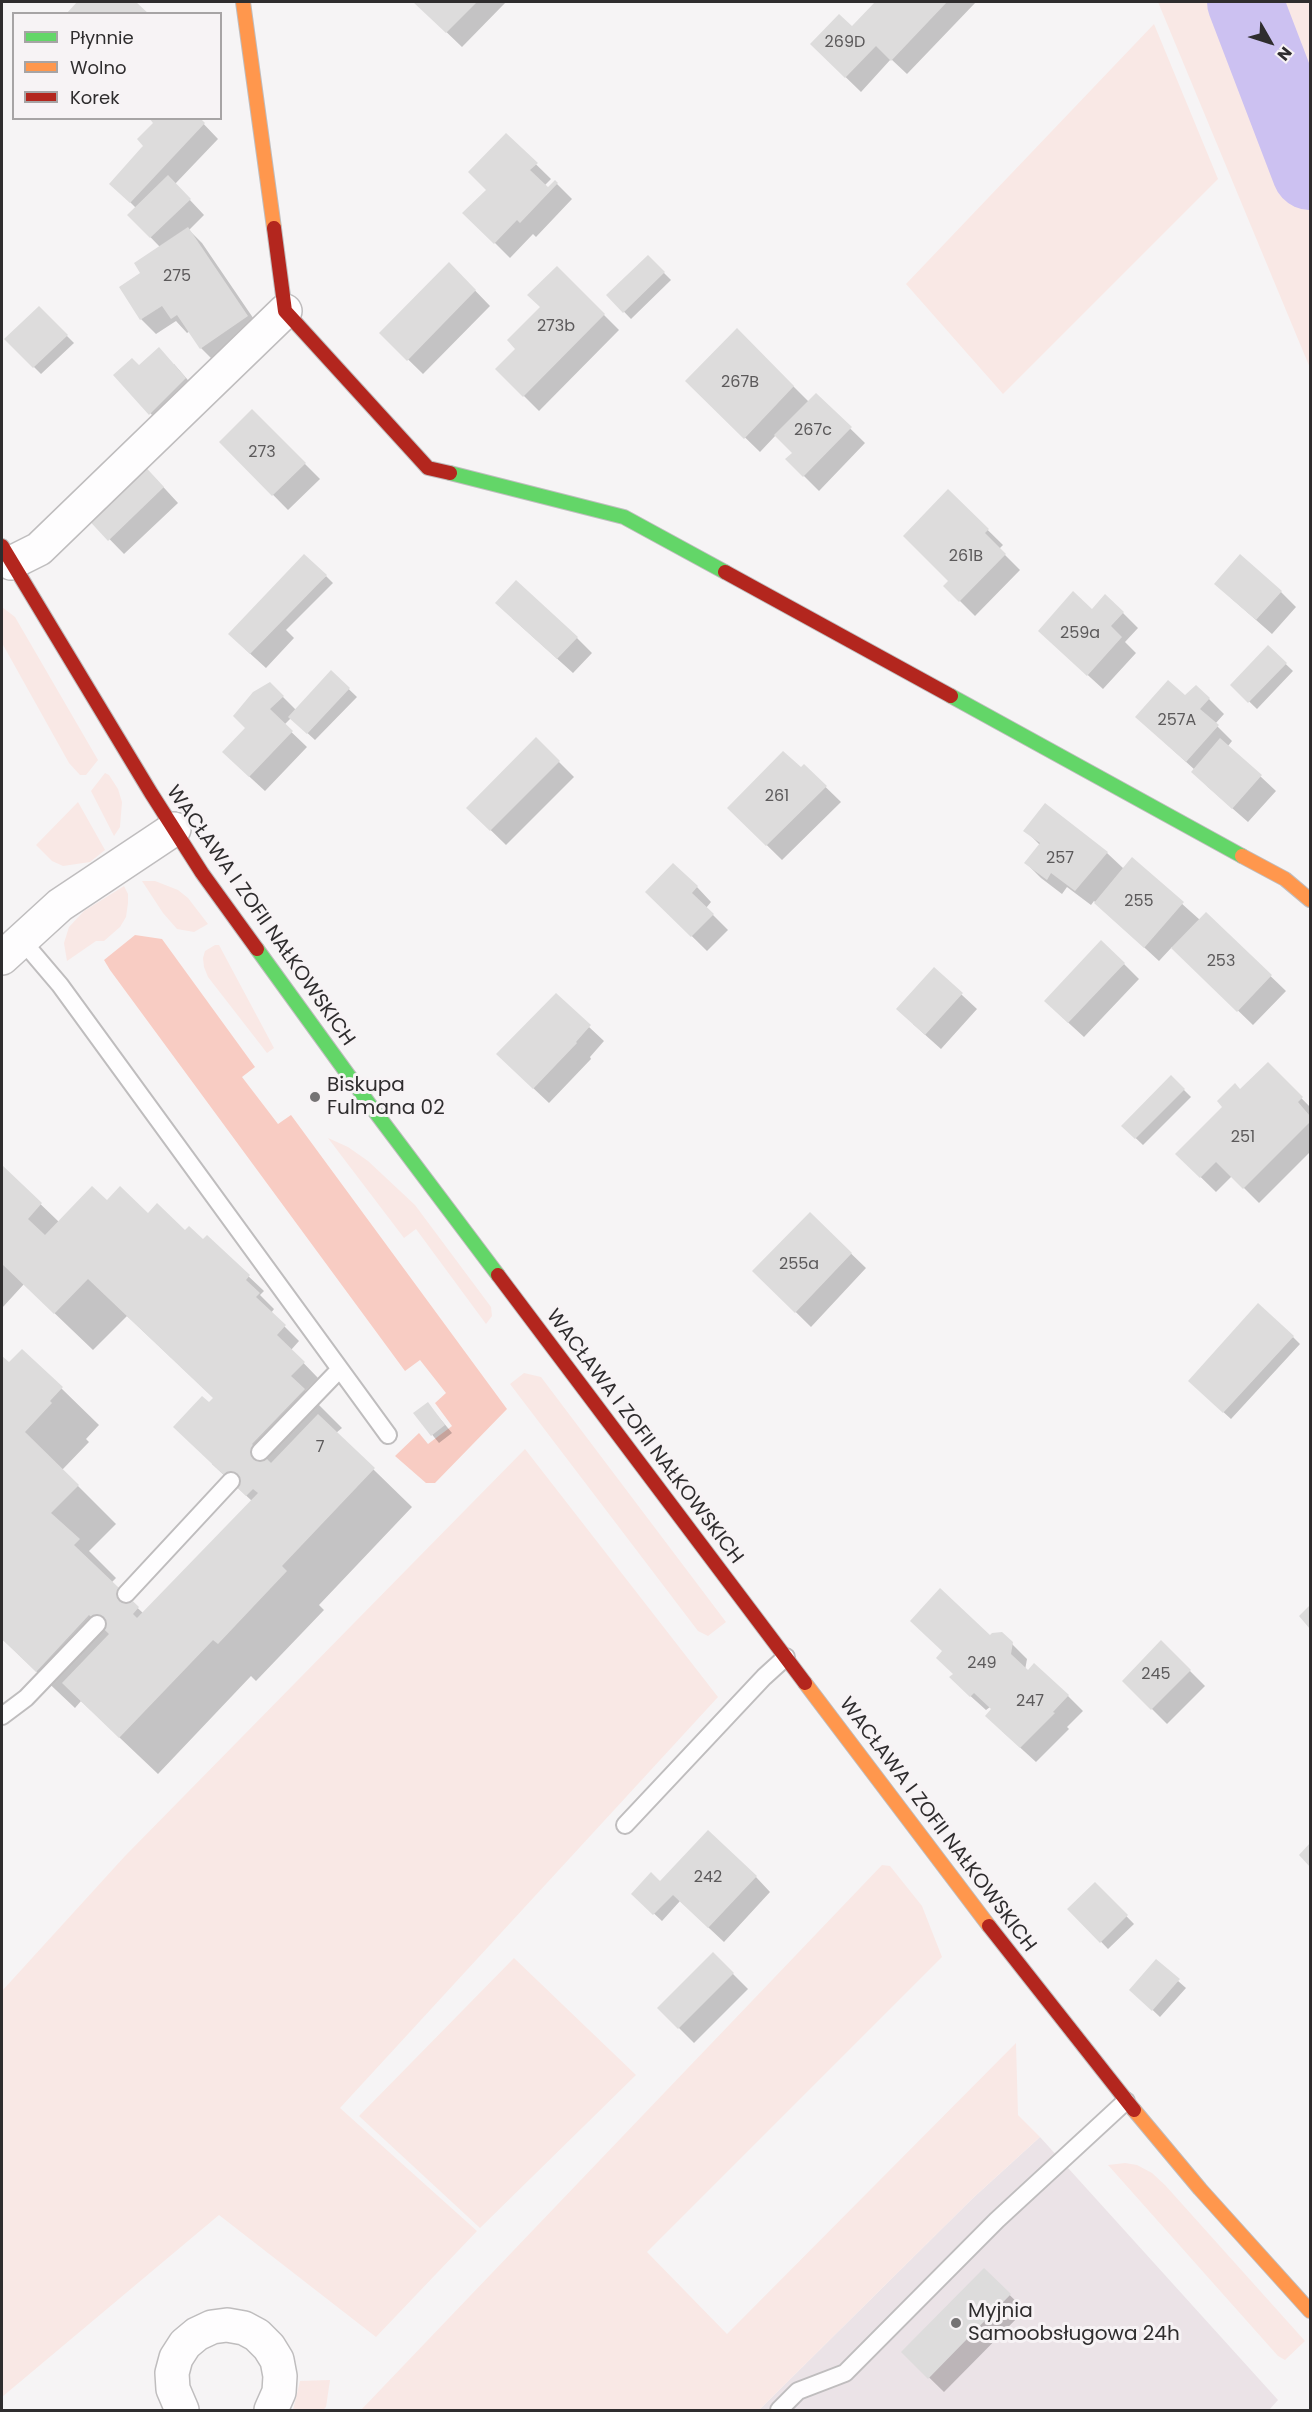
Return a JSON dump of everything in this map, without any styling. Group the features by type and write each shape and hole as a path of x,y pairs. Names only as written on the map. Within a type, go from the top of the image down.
{"street":[{"path":"243,2 285,311 428,468 624,517 1285,879 1311,900"},
{"path":"6,554 39,549 285,311"},
{"name":"WACŁAWA I ZOFII NAŁKOWSKICH","path":"6,554 174,829 233,917 363,1096 989,1929 1126,2101 1208,2197 1311,2311"},
{"path":"11,948 60,904 174,829"},
{"path":"182,2410 173,2389 172,2373 176,2358 185,2344 197,2334 212,2327 227,2325 244,2328 257,2335 269,2346 277,2361 280,2376 279,2392 271,2410"}],"lane":[{"path":"11,948 67,994 388,1435"},
{"path":"260,1452 340,1369"},
{"path":"126,1594 231,1481"},
{"path":"2,1716 26,1698 97,1624"},
{"path":"625,1825 764,1677 786,1657"},
{"path":"779,2410 798,2391 845,2373 998,2220 1126,2101"}],"shaded area":[{"path":"1158,2 1310,2 1310,368"},
{"path":"1154,24 1218,179 1003,394 906,284"},
{"path":"2,607 15,617 98,760 86,775 80,775 69,763 2,643"},
{"path":"105,773 109,775 118,789 122,802 120,827 114,836 91,791"},
{"path":"78,802 105,850 90,862 63,866 52,861 36,845"},
{"path":"142,881 155,881 178,890 188,898 208,924 194,932 177,929 163,913"},
{"path":"124,886 128,894 128,903 126,917 120,927 104,941 96,941 67,961 64,943 69,927 84,911"},
{"path":"135,935 162,939 255,1067 242,1077 278,1124 291,1115 507,1409 435,1483 426,1483 395,1456 419,1433 428,1444 452,1426 435,1403 446,1393 420,1360 405,1371 110,970 104,960"},
{"path":"219,945 274,1048 267,1053 208,977 203,958 205,951"},
{"path":"328,1138 348,1147 368,1161 415,1205 491,1307 492,1316 486,1324 416,1229 404,1238"},
{"path":"524,1373 541,1377 726,1622 708,1636 698,1631 510,1384"},
{"path":"525,1449 718,1697 340,2108 477,2231 376,2337 219,2215 2,2397 2,1991 125,1856"},
{"path":"882,1865 890,1866 922,1906 942,1957 647,2252 727,2334 1016,2043 1018,2115 1040,2137 973,2198 759,2410 361,2410"},
{"path":"514,1958 636,2075 480,2228 359,2116"},
{"path":"1040,2137 1278,2400 1269,2410 759,2410 973,2198"},
{"path":"1125,2163 1137,2165 1152,2173 1165,2185 1305,2341 1285,2360 1278,2356 1108,2165"},
{"path":"330,2380 326,2407 323,2410 293,2410 300,2381"}],"building":[{"path":"77,2 136,2 147,12 68,12"},
{"path":"413,2 477,2 446,33"},
{"path":"875,2 947,2 891,61 876,46 845,78 810,44 839,14 852,26"},
{"path":"151,120 202,120 205,123 130,203 109,184 143,146 137,139 153,123"},
{"path":"506,133 538,163 530,170 548,187 555,180 558,183 520,223 517,220 494,244 462,213 486,190 468,172"},
{"path":"168,175 191,199 150,238 127,215"},
{"path":"188,227 248,316 200,349 177,315 171,319 162,306 140,320 119,287 140,273 134,263"},
{"path":"648,255 665,272 623,313 606,295"},
{"path":"449,262 476,290 407,361 379,333"},
{"path":"557,266 605,314 523,397 495,369 515,349 507,340 540,307 527,295"},
{"path":"39,306 68,335 33,368 4,339"},
{"path":"737,328 794,386 744,439 685,381"},
{"path":"159,347 186,378 149,415 113,375 132,358 139,365"},
{"path":"816,393 852,427 803,477 785,459 792,453 774,435"},
{"path":"252,409 306,463 272,496 219,442"},
{"path":"140,461 164,487 108,541 84,515"},
{"path":"948,489 989,529 985,533 1006,554 959,602 943,586 948,581 903,536"},
{"path":"304,554 327,575 250,654 228,634"},
{"path":"1240,554 1282,591 1256,620 1214,584"},
{"path":"516,580 578,637 557,659 495,603"},
{"path":"1073,591 1092,609 1105,594 1124,612 1111,626 1122,637 1087,676 1038,631"},
{"path":"1268,645 1287,663 1248,703 1230,685"},
{"path":"331,670 350,688 307,734 288,717"},
{"path":"1168,680 1185,695 1196,685 1210,698 1200,709 1219,725 1186,762 1135,717"},
{"path":"270,682 284,696 270,709 293,731 249,777 222,752 245,728 233,716 253,692"},
{"path":"536,737 560,761 490,831 466,808"},
{"path":"1220,738 1262,775 1232,809 1191,772"},
{"path":"783,751 801,767 804,764 827,786 766,846 727,808"},
{"path":"1045,803 1108,852 1075,891 1051,873 1047,880 1024,863 1040,843 1023,831"},
{"path":"1132,857 1184,902 1144,948 1094,903"},
{"path":"673,863 698,886 692,893 714,914 691,937 645,892"},
{"path":"1206,912 1272,975 1237,1012 1171,948"},
{"path":"1101,940 1125,963 1068,1023 1044,1001"},
{"path":"934,967 963,993 925,1035 896,1009"},
{"path":"556,993 591,1025 533,1089 496,1054"},
{"path":"1268,1062 1303,1097 1298,1102 1310,1116 1310,1122 1243,1189 1216,1162 1200,1178 1175,1154 1222,1107 1217,1101 1235,1083 1240,1089"},
{"path":"1171,1075 1185,1089 1135,1139 1121,1126"},
{"path":"2,1165 42,1203 28,1219 45,1235 92,1186 107,1200 120,1186 148,1213 157,1203 185,1230 189,1226 203,1239 207,1235 250,1275 246,1280 260,1293 256,1297 286,1325 277,1335 305,1362 291,1376 305,1389 252,1444 271,1463 318,1414 375,1468 282,1566 287,1571 218,1644 213,1640 119,1738 62,1683 109,1634 89,1615 36,1672 2,1639 2,1356 9,1362 22,1349 63,1387 50,1401 52,1403 25,1432 79,1485 51,1513 80,1539 74,1545 139,1607 133,1614 137,1618 258,1493 253,1489 246,1496 173,1427 202,1396 209,1402 213,1398 88,1279 54,1314 2,1264"},
{"path":"810,1212 852,1253 795,1313 752,1271"},
{"path":"1258,1303 1294,1336 1223,1413 1188,1381"},
{"path":"428,1402 445,1425 431,1436 413,1413"},
{"path":"940,1588 990,1635 1002,1632 1013,1642 1011,1654 1028,1670 1034,1663 1069,1695 1053,1712 1055,1713 1020,1748 985,1716 991,1709 974,1693 970,1697 949,1677 953,1674 936,1658 942,1651 910,1621"},
{"path":"1310,1605 1310,1629 1299,1616"},
{"path":"1161,1640 1191,1670 1151,1710 1122,1681"},
{"path":"708,1830 757,1876 708,1928 673,1895 653,1915 631,1894 651,1872 660,1881"},
{"path":"1310,1843 1310,1867 1299,1855"},
{"path":"1095,1882 1128,1915 1100,1943 1067,1909"},
{"path":"713,1952 734,1973 678,2029 657,2008"},
{"path":"1156,1959 1180,1979 1152,2011 1129,1990"},
{"name":"Myjnia Samoobsługowa 24h","path":"984,2268 1011,2294 928,2379 901,2352"}],"waterway":[{"path":"1245,2 1310,172"}],"traffic: fast":[{"path":"450,473 624,517 725,572"},
{"path":"951,696 1242,856"},
{"path":"257,949 370,1105 498,1275"}],"traffic: slow":[{"path":"243,2 274,228"},
{"path":"1242,856 1285,879 1310,900"},
{"path":"805,1683 989,1926"},
{"path":"1134,2110 1200,2189 1310,2311"}],"traffic: jam":[{"path":"274,228 285,311 428,468 450,473"},
{"path":"2,546 151,793 202,873 257,949"},
{"path":"725,572 951,696"},
{"path":"498,1275 805,1683"},
{"path":"989,1926 1134,2110"}],"place":[{"name":"Biskupa Fulmana 02","path":"315,1097"},
{"name":"Myjnia Samoobsługowa 24h","path":"956,2323"}]}
